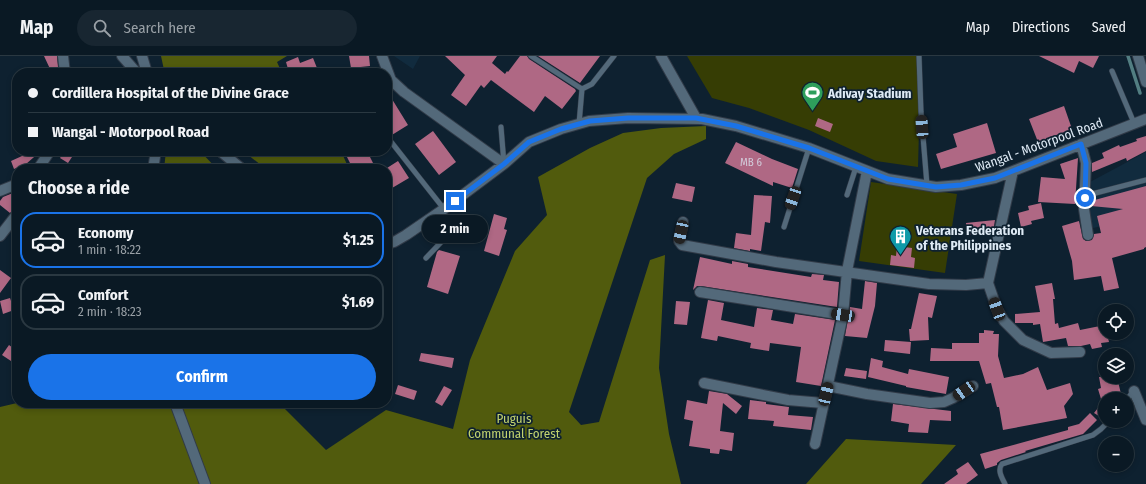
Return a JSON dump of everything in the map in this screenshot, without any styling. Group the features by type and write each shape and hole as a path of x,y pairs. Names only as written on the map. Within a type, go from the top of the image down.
{"street":[{"path":"63,56 64,68"},
{"path":"122,56 133,68"},
{"path":"142,56 145,68"},
{"path":"382,56 386,68"},
{"path":"661,56 696,118"},
{"path":"1138,56 1146,82"},
{"path":"392,81 404,92 504,164"},
{"name":"Wangal - Motorpool Road","path":"392,243 406,235 444,209 504,164 529,142 561,129 590,121 628,118 696,118 736,126 809,148 888,179 936,187 961,185 995,178 1146,119"},
{"path":"1081,144 1086,163 1084,209 1088,235"},
{"path":"226,156 236,164"},
{"path":"1014,170 988,282 997,309 1004,322 1023,340 1051,353 1080,352"},
{"path":"815,444 843,315 847,271 867,171"},
{"path":"0,191 12,186"},
{"path":"0,236 12,220"},
{"path":"683,222 679,241 682,245 776,262 929,284 966,284 988,282"},
{"path":"700,292 843,315"},
{"path":"704,383 788,400 823,403"},
{"path":"828,386 867,394 930,402 944,402 954,398 972,386"},
{"path":"1134,391 1146,420"},
{"path":"177,408 205,484"}],"lane":[{"path":"531,56 582,89"},
{"path":"582,89 592,84 614,56"},
{"path":"919,56 927,185"},
{"path":"1112,71 1134,123"},
{"path":"579,124 582,89"},
{"path":"500,127 504,164"},
{"path":"392,144 444,209"},
{"path":"784,227 809,148"},
{"path":"847,194 856,167"},
{"path":"1092,194 1146,180"},
{"path":"426,258 446,236 433,217"},
{"path":"1005,484 1000,470 1002,464 1092,435 1102,428"}],"shaded area":[{"path":"394,56 420,56 413,69"},
{"path":"1146,152 1146,214 1090,229 1085,211 1090,182"}],"green space":[{"path":"161,56 287,56 277,62 280,68 164,68"},
{"path":"687,56 921,56 918,167 876,161 809,130 749,108 712,98"},
{"name":"Puguis Communal Forest","path":"706,126 706,139 674,154 647,178 569,412 581,425 599,422 650,260 665,255 659,368 669,434 681,484 0,484 0,407 12,404 12,408 284,408 326,450 386,410 453,429 470,360 515,251 547,215 538,177 590,148 623,133 661,128"},
{"path":"165,156 205,156 212,164 165,164"},
{"path":"249,156 343,156 347,164 260,164"},
{"path":"871,182 957,194 945,273 859,261"},
{"path":"846,439 956,445 921,484 806,484"}],"building":[{"path":"44,56 57,56 58,67 50,68"},
{"path":"349,56 369,56 370,66 351,68"},
{"path":"445,56 497,56 492,63 505,74 520,56 527,56 529,59 576,91 562,109 545,96 534,112 491,80 484,88 481,85 466,106 451,95 465,75"},
{"path":"538,56 600,56 580,83"},
{"path":"1039,56 1099,56 1093,68 1079,61 1074,73"},
{"path":"298,57 300,63 313,58 317,68 288,68 286,62"},
{"path":"392,99 408,125 392,135"},
{"path":"1064,106 1072,129 1038,142 1029,119"},
{"path":"818,118 833,124 830,132 815,126"},
{"path":"987,123 996,153 941,169 936,154 957,147 953,134"},
{"path":"433,131 456,162 439,175 415,144"},
{"path":"1146,136 1146,151 1127,161 1126,158 1092,172 1092,163 1104,158 1102,153 1119,145 1120,147 1137,141 1136,139"},
{"path":"736,142 772,159 798,169 792,188 773,182 773,186 725,163"},
{"path":"22,156 35,156 26,164 12,164 11,161"},
{"path":"61,156 73,156 68,163 60,158"},
{"path":"346,156 370,156 374,164 350,164"},
{"path":"1078,158 1075,204 1038,202 1041,177 1065,179 1060,164"},
{"path":"398,161 409,178 392,188 392,165"},
{"path":"676,183 695,187 692,202 672,198"},
{"path":"1146,186 1146,247 1144,249 1112,258 1119,288 1104,291 1101,276 1074,280 1072,261 1062,226 1079,221 1083,239 1086,241 1092,240 1094,234 1101,233 1097,216 1123,209 1091,206 1091,201"},
{"path":"12,193 12,211 10,213 0,205 0,201 3,197"},
{"path":"754,195 772,196 770,223 765,222 761,251 750,249 750,251 734,248 736,233 751,235"},
{"path":"1041,203 1044,218 1031,221 1032,224 1021,227 1018,213 1029,210 1028,206"},
{"path":"494,214 507,218 504,229 507,230 499,256 484,251"},
{"path":"995,220 993,232 967,235 966,223"},
{"name":"Veterans Federation of the Philippines","path":"897,246 912,248 911,257 915,258 914,268 890,265 891,255 896,256"},
{"path":"439,250 460,256 448,294 427,287 437,252"},
{"path":"700,257 732,264 732,261 748,264 748,267 811,277 812,274 824,275 823,280 839,282 837,307 701,286 697,286 693,290"},
{"path":"0,270 11,278 0,293"},
{"path":"865,281 877,283 875,306 867,338 845,336 850,307 862,309"},
{"path":"1052,283 1055,299 1053,299 1055,324 1058,323 1059,328 1078,323 1080,330 1098,326 1098,340 1109,340 1109,342 1101,343 1102,347 1092,349 1090,344 1068,346 1066,338 1043,342 1040,324 1033,325 1033,323 1015,323 1015,314 1040,312 1035,286"},
{"path":"919,293 937,296 932,318 928,317 929,340 910,341 909,329 911,329"},
{"path":"10,298 12,311 3,314 0,301"},
{"path":"708,300 724,303 721,320 754,327 757,308 773,310 771,320 793,324 795,314 835,320 821,386 796,382 801,347 770,343 769,351 750,348 751,343 718,336 717,341 701,338"},
{"path":"676,301 690,302 687,325 674,324"},
{"path":"984,330 994,331 993,334 999,334 998,356 1004,378 1023,374 1038,367 1047,390 1070,383 1073,394 1064,406 1067,418 1003,430 999,407 997,407 991,383 986,384 979,361 930,361 931,348 952,349 952,343 979,343 979,333 984,333"},
{"path":"885,340 911,342 910,354 884,351"},
{"path":"9,345 12,347 12,362 2,355"},
{"path":"421,353 454,358 452,368 419,361"},
{"path":"871,358 883,361 882,367 908,374 909,369 949,377 946,394 906,387 868,377"},
{"path":"846,368 867,371 866,379 844,376"},
{"path":"1100,384 1119,384 1121,392 1099,392 1098,389 1101,388"},
{"path":"398,385 417,391 414,400 395,394"},
{"path":"444,386 452,390 442,406 435,402"},
{"path":"709,391 727,394 742,406 736,414 723,403 720,431 734,433 732,451 720,449 719,454 710,453 710,449 689,446 693,421 684,419 687,400 707,404"},
{"path":"750,400 789,407 788,415 813,417 811,430 773,426 774,421 748,419"},
{"path":"893,404 951,411 951,421 930,420 928,433 908,432 909,424 891,421"},
{"path":"1098,408 1098,416 1094,413"},
{"path":"1090,413 1097,420 1083,434 1025,451 1026,452 1001,460 997,463 997,465 985,469 980,454 1068,430 1068,427 1079,424"},
{"path":"968,462 978,475 966,484 944,484 958,474 956,470"}],"waterway":[{"path":"1128,56 1140,93"}],"place":[{"name":"Adivay Stadium","path":"813,112"},
{"name":"Veterans Federation of the Philippines","path":"901,256"}],"route":[{"path":"455,201 504,164 529,142 561,129 590,121 628,118 696,118 736,126 809,148 888,179 936,187 961,185 995,178 1081,144 1086,163 1085,198"}]}
